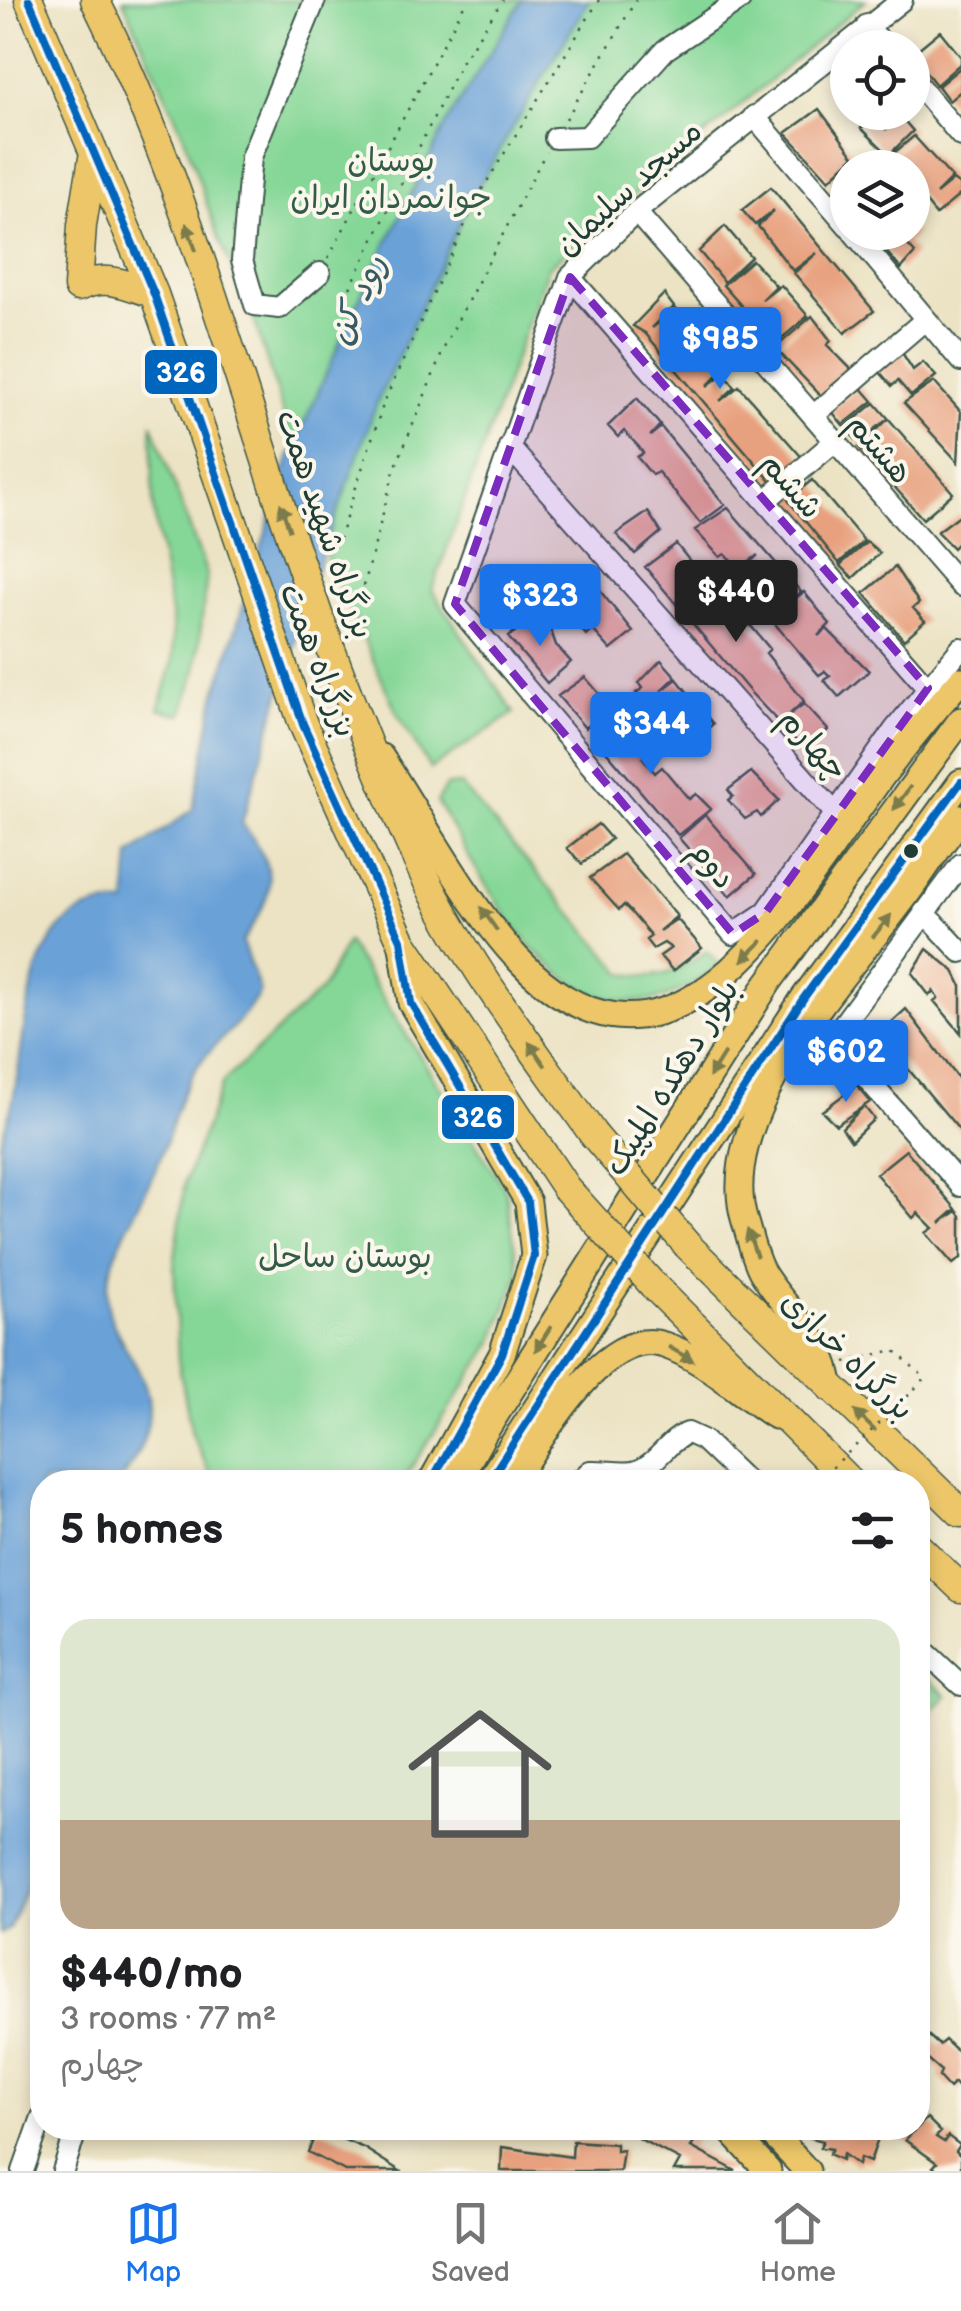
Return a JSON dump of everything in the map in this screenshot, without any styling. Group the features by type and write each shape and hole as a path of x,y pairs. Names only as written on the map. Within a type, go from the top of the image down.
{"highway":[{"name":"بزرگراه همت","path":"29,0 154,294 303,724 401,940 566,1188 653,1285 790,1424"},
{"name":"بزرگراه شهید همت","path":"95,0 170,180 225,329 328,642 369,739"},
{"path":"94,157 82,225 78,287 96,279 116,280 154,294"},
{"name":"بزرگراه همت","path":"369,739 414,855 482,973 593,1134 688,1246"},
{"name":"بزرگراه خرازی","path":"688,1246 830,1377 920,1470"},
{"path":"790,1424 838,1470"},
{"name":"بزرگراه خرازی","path":"930,1481 961,1513"},
{"path":"930,1558 961,1588"}],"main road":[{"path":"369,739 516,958 556,992 596,1015 622,1019 684,1003 748,957 961,680"},
{"name":"بلوار دهکده المپیک","path":"464,1470 768,983 961,720"},
{"name":"بلوار دهکده المپیک","path":"496,1470 803,999 961,782"},
{"path":"830,1377 761,1271 742,1216 739,1175 752,1120 780,1070 850,965 961,818"},
{"path":"401,940 411,1003 528,1202 534,1256 502,1354 438,1470"},
{"path":"520,1470 570,1397 602,1362 630,1346 660,1342 683,1353 790,1424"},
{"path":"739,2140 768,2171"},
{"path":"778,2140 806,2171"}],"street":[{"path":"315,0 251,157 242,260 255,305 279,308 320,273"},
{"path":"555,138 587,137 665,50 740,0"},
{"name":"مسجد سلیمان","path":"455,604 570,277 636,212 902,0"},
{"path":"867,25 871,30"},
{"path":"930,99 961,136"},
{"path":"754,116 830,205"},
{"name":"هشتم","path":"636,212 961,586"},
{"path":"868,250 961,361"},
{"name":"ششم","path":"570,277 928,688"},
{"path":"813,416 926,319"},
{"path":"765,501 835,441"},
{"name":"چهارم","path":"509,448 834,812"},
{"name":"دوم","path":"455,604 732,934 766,912 834,812"},
{"path":"834,812 961,648"},
{"path":"961,864 832,1039 961,1186"},
{"path":"924,912 961,952"},
{"path":"639,1470 676,1437 688,1433 702,1440 734,1470"},
{"path":"930,1655 961,1685"},
{"path":"22,2171 33,2140"},
{"path":"63,2171 73,2140"}],"path":[{"path":"320,273 467,0"},
{"path":"350,288 461,62 504,0"},
{"path":"340,539 384,402 478,196 599,0"},
{"path":"364,586 394,472 447,341 555,138 636,0"},
{"path":"830,1377 894,1350 925,1378 830,1470"}],"highlighted area":[{"path":"570,277 928,688 766,912 733,934 455,604"}],"green space":[{"name":"بوستان جوانمردان ایران","path":"123,0 866,0 548,267 432,590 514,713 430,769 397,713 329,563 252,313 217,234 184,136"},
{"path":"152,423 207,575 196,671 182,715 159,709 173,661 172,620 153,507"},
{"path":"461,785 623,973 657,976 686,965 707,951 720,965 679,991 652,1000 614,1000 580,987 549,965 522,935 474,866 437,802 446,786"},
{"name":"بوستان ساحل","path":"347,942 506,1191 519,1273 493,1342 410,1470 208,1470 192,1434 178,1360 174,1266 185,1181 223,1082 322,989"},
{"path":"930,1680 947,1696 930,1712"}],"water":[{"path":"522,0 589,0 470,200 376,405 318,566 242,823 268,870 262,909 242,942 260,991 190,1079 109,1278 108,1304 115,1327 146,1390 149,1416 141,1446 127,1470 30,1470 30,1877 9,1929 0,1934 0,1143 13,1099 28,1004 49,943 67,921 92,907 126,904 130,855 193,809 215,696 290,455 361,295 444,128"}],"building":[{"path":"940,31 961,57 961,63 936,85 930,77 930,39"},
{"path":"961,67 961,91 949,101 938,86"},
{"path":"819,109 830,130 835,130 850,150 830,150 829,180 786,133"},
{"path":"863,130 913,131 894,150 884,150"},
{"path":"914,136 927,150 898,150"},
{"path":"930,154 952,178 936,194 953,180 961,186 961,194 936,215 930,208"},
{"path":"771,187 874,311 845,333 794,273 817,253 793,271 758,226 774,210 755,225 742,210"},
{"path":"725,226 751,257 724,282 699,251"},
{"path":"885,250 915,253 901,269"},
{"path":"752,260 776,286 762,300 781,285 808,316 775,344 723,285"},
{"path":"664,294 674,307 652,328 676,309 723,370 707,386 724,373 735,387 720,401 739,386 806,462 776,487 645,333 633,326"},
{"path":"812,316 831,341 827,345 857,375 826,401 775,348"},
{"path":"901,351 913,370 923,362 936,376 911,396 898,381 892,386 879,371"},
{"path":"934,382 961,412 958,462 904,403"},
{"path":"860,386 873,401 843,425 830,409"},
{"path":"637,398 660,425 650,436 661,427 725,505 700,523 658,472 652,475 637,457 643,453 624,431 618,437 608,426"},
{"path":"875,403 953,493 923,519 859,447 888,419 858,442 845,427"},
{"path":"812,480 864,541 839,563 788,500"},
{"path":"728,508 801,592 793,600 804,592 830,624 818,636 827,629 869,671 839,697 824,680 830,676 825,671 819,675 775,624 783,619 772,608 765,613 752,595 759,590 753,585 746,590 735,576 758,555 733,573 724,564 731,560 725,554 720,557 695,530"},
{"path":"648,512 661,532 635,554 616,534"},
{"path":"961,514 961,540 953,548 937,532"},
{"path":"867,542 880,553 853,578 840,565"},
{"path":"676,544 727,607 724,609 738,627 746,620 770,649 766,653 804,701 790,714 804,704 828,730 806,751 751,693 645,567"},
{"path":"895,567 919,603 913,608 925,621 904,640 864,593"},
{"path":"585,572 633,632 611,650 592,629 586,635 571,617 576,613 571,607 566,612 559,603 566,598 561,592"},
{"path":"534,617 546,631 550,628 556,645 571,662 547,683 508,637"},
{"path":"661,660 676,677 661,691 677,679 688,693 669,712 663,705 653,712 636,693 643,688 639,683"},
{"path":"585,677 610,706 585,728 558,696"},
{"path":"692,699 713,724 689,746 670,735 673,731 667,722"},
{"path":"626,714 642,730 634,738 648,754 643,758 655,773 662,767 689,799 696,794 711,809 678,835 595,738"},
{"path":"751,772 779,800 761,817 757,812 745,819 728,800 733,796 728,790"},
{"path":"705,815 756,874 730,896 679,838"},
{"path":"598,824 611,839 582,864 567,848"},
{"path":"623,854 677,916 659,931 677,919 702,948 673,971 660,956 671,948 664,943 653,949 646,940 651,936 630,911 624,905 619,910 590,878"},
{"path":"927,949 954,971 961,985 961,1033 934,1001 938,998 933,991 929,995 912,973"},
{"path":"906,1009 961,1082 961,1132 879,1034"},
{"path":"857,1085 870,1102 836,1125 822,1111"},
{"path":"864,1106 874,1119 851,1141 842,1128"},
{"path":"906,1150 956,1209 940,1223 957,1211 961,1216 961,1258 953,1264 926,1233 933,1228 918,1213 913,1218 876,1174"},
{"path":"930,2037 939,2045 945,2040 961,2055 961,2091 954,2083 949,2088 939,2077 941,2071 930,2062"},
{"path":"930,2121 941,2132 936,2137 944,2142 948,2136 960,2145 956,2151 961,2156 961,2171 938,2171 933,2167 937,2163 905,2140 930,2140"},
{"path":"313,2140 345,2140 400,2171 345,2171 308,2152"},
{"path":"642,2140 696,2140 691,2147 736,2171 674,2171 680,2160"},
{"path":"819,2140 877,2140 870,2162 860,2158 858,2165 843,2154 842,2160 829,2154 832,2149 820,2147 823,2141"},
{"path":"573,2141 616,2144 616,2151 623,2150 620,2171 501,2171 502,2147 572,2157"}],"transit line":[{"name":"326","path":"29,0 154,294 303,724 401,940 411,1003 528,1202 534,1256 502,1354 438,1470"},
{"name":"326","path":"496,1470 803,999 961,782"}],"water label":[{"name":"رود کن","path":"356,299"}]}
